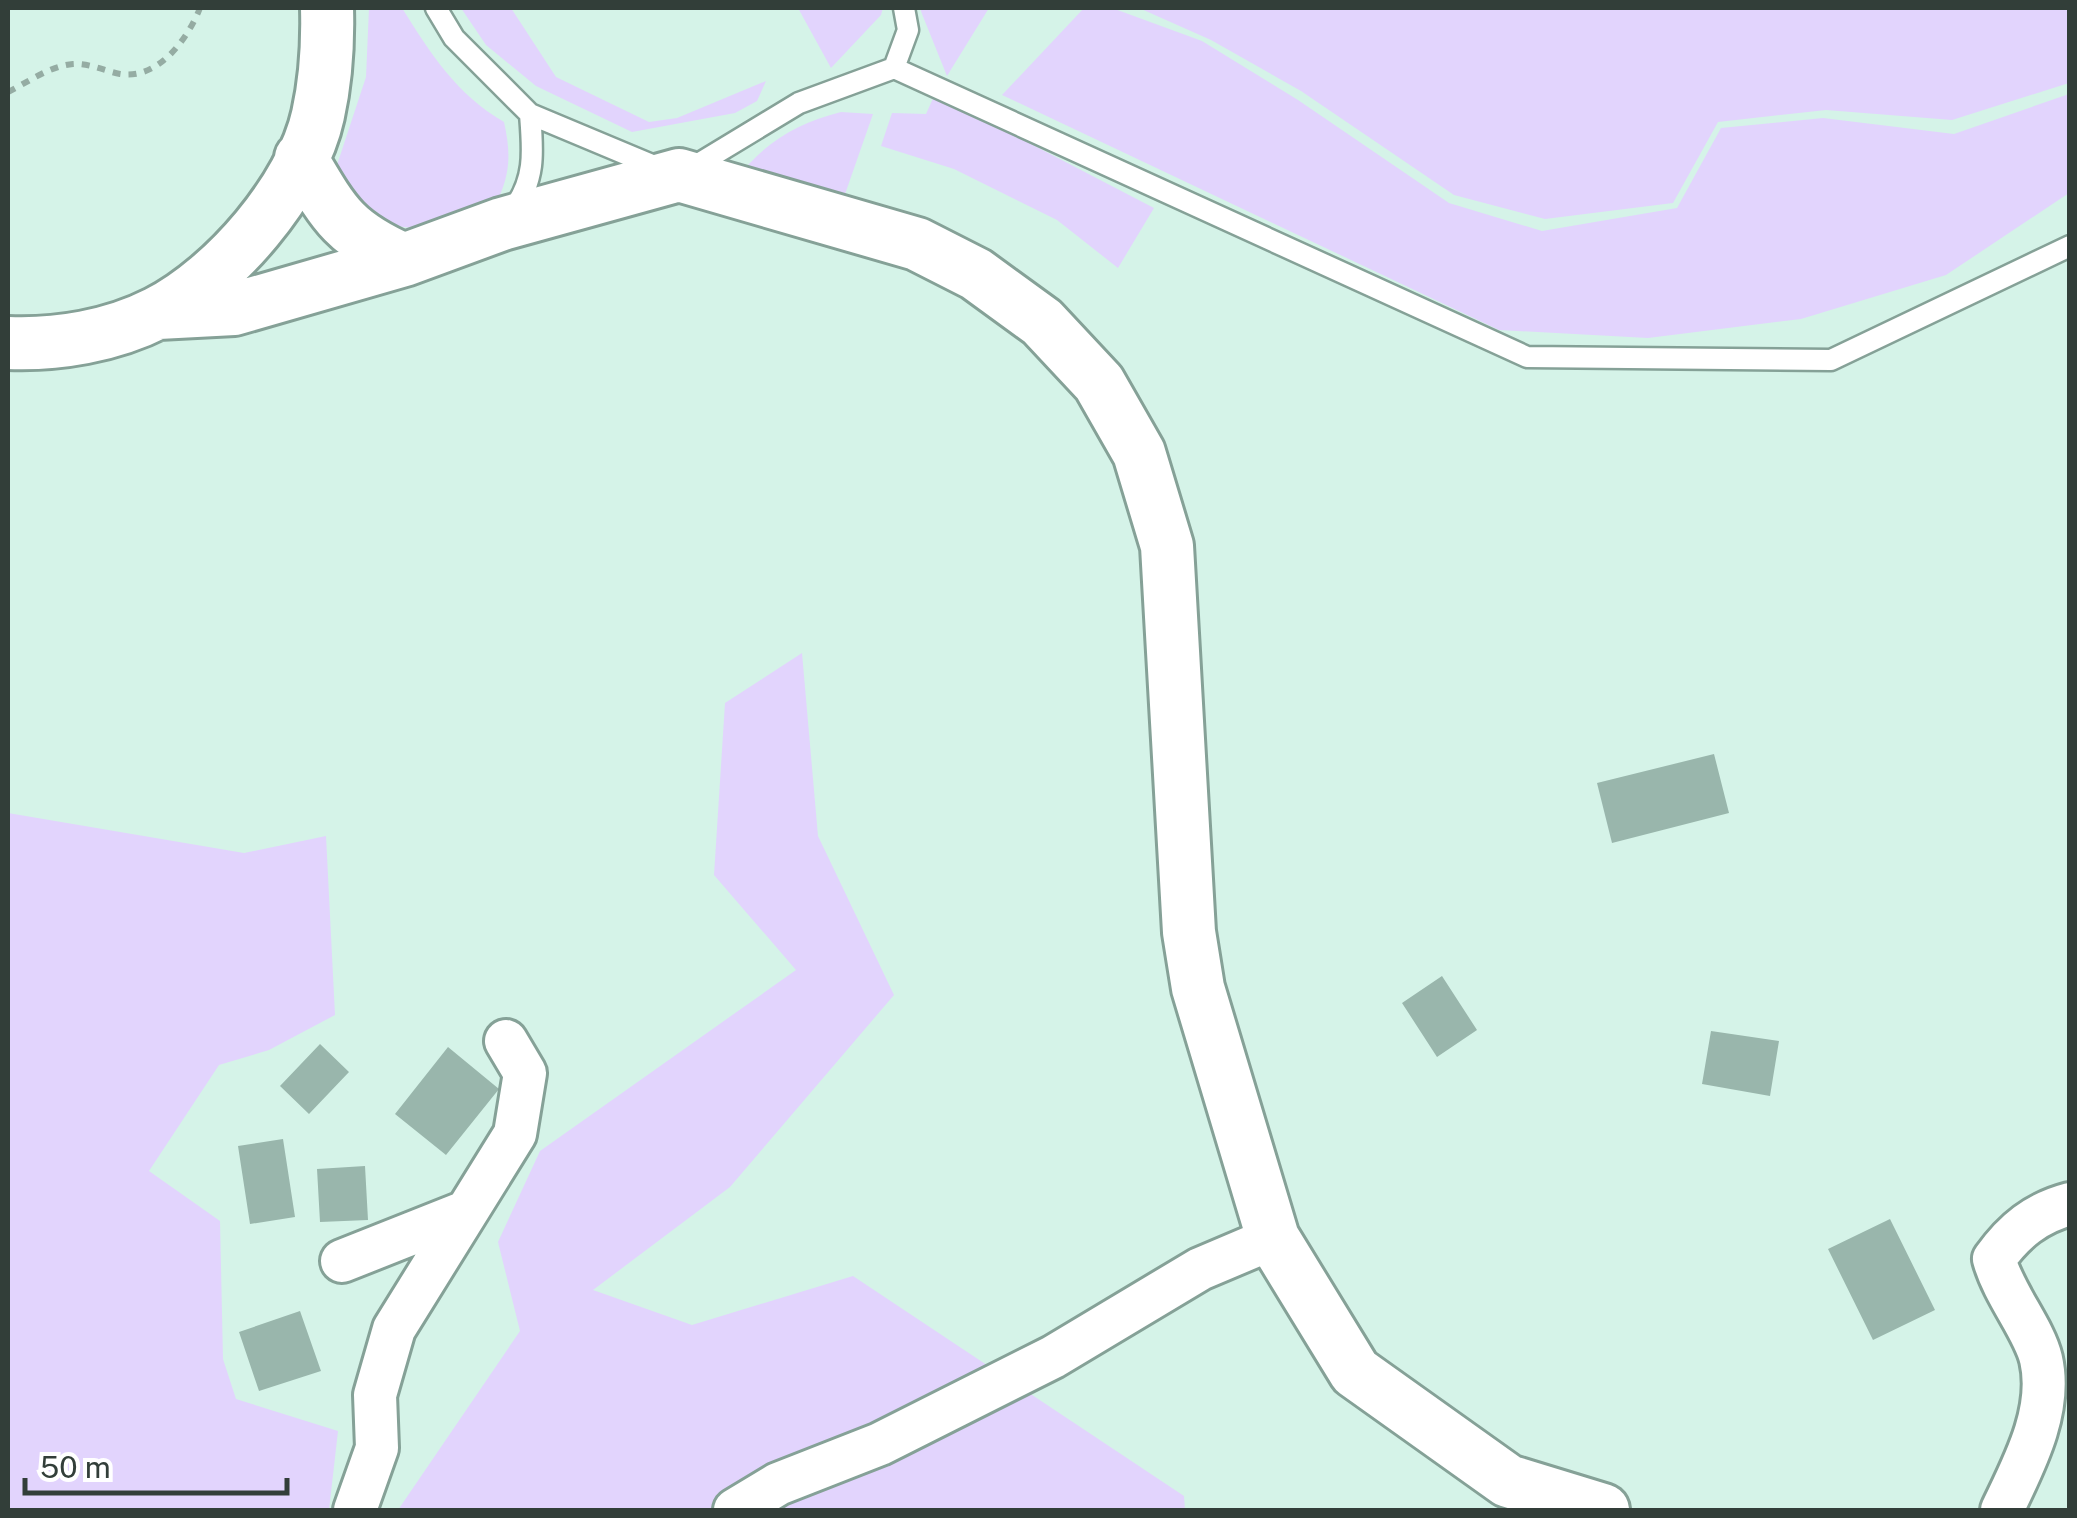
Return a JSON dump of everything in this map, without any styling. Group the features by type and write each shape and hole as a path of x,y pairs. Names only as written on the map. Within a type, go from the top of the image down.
{"street":[{"path":"158,313 214,271 262,224 301,158 318,118 328,46 327,8"},
{"path":"301,158 336,218 367,244 404,260"},
{"path":"8,343 87,337 158,313 234,309 404,260 502,224 679,175 917,244 976,274 1042,322 1099,383 1139,454 1167,546 1192,950 1198,988 1273,1238 1356,1372 1508,1481 1603,1510"},
{"path":"355,1510 378,1448 375,1395 394,1329 462,1213 515,1134 525,1073 506,1041"},
{"path":"2002,1510 2032,1446 2042,1396 2041,1358 2002,1288 1994,1259 2012,1234 2047,1210 2070,1204"},
{"path":"342,1261 462,1213"},
{"path":"735,1510 778,1484 880,1444 1036,1366 1200,1270 1273,1238"}],"lane":[{"path":"436,8 454,38 530,114 679,175 800,103 894,68 1528,357 1831,360 2070,246"},
{"path":"894,68 908,30 904,8"},
{"path":"502,224 524,196 534,166 530,114"}],"path":[{"path":"8,92 54,68 75,64 124,75 142,74 174,51 191,29 200,8"}],"shaded area":[{"path":"369,8 402,8 458,86 504,122 508,159 500,195 412,228 373,223 333,177 366,77"},
{"path":"461,8 511,8 556,77 649,122 677,118 766,81 757,101 735,113 632,132 536,86 486,45"},
{"path":"798,8 883,8 881,15 831,68"},
{"path":"920,8 989,8 947,76 922,14"},
{"path":"1084,8 1112,8 1202,41 1298,100 1449,203 1542,231 1677,208 1721,128 1823,118 1954,134 2069,94 2069,193 1946,275 1801,319 1648,338 1499,330 1002,95"},
{"path":"1139,8 2069,8 2069,83 1952,120 1826,110 1718,122 1673,203 1545,219 1454,195 1301,91 1211,40"},
{"path":"935,94 1154,208 1118,268 1057,220 954,169 881,146 892,113 926,114"},
{"path":"841,112 873,114 844,197 748,165 790,131"},
{"path":"802,653 818,836 894,995 730,1187 593,1290 692,1325 853,1276 1184,1496 1185,1510 398,1510 520,1331 498,1242 540,1151 796,970 714,875 725,703"},
{"path":"8,813 244,853 326,836 335,1015 269,1050 219,1065 149,1171 220,1221 223,1359 236,1399 338,1431 329,1510 8,1510"}],"building":[{"path":"1714,754 1729,813 1612,843 1597,783"},
{"path":"1442,976 1477,1030 1437,1057 1402,1003"},
{"path":"1711,1031 1779,1041 1770,1096 1702,1084"},
{"path":"320,1044 349,1072 309,1114 280,1086"},
{"path":"448,1047 499,1089 446,1155 395,1114"},
{"path":"283,1139 295,1217 250,1224 238,1146"},
{"path":"365,1166 368,1220 320,1222 317,1169"},
{"path":"1890,1219 1935,1310 1873,1340 1828,1249"},
{"path":"300,1311 321,1371 259,1391 239,1332"}]}
